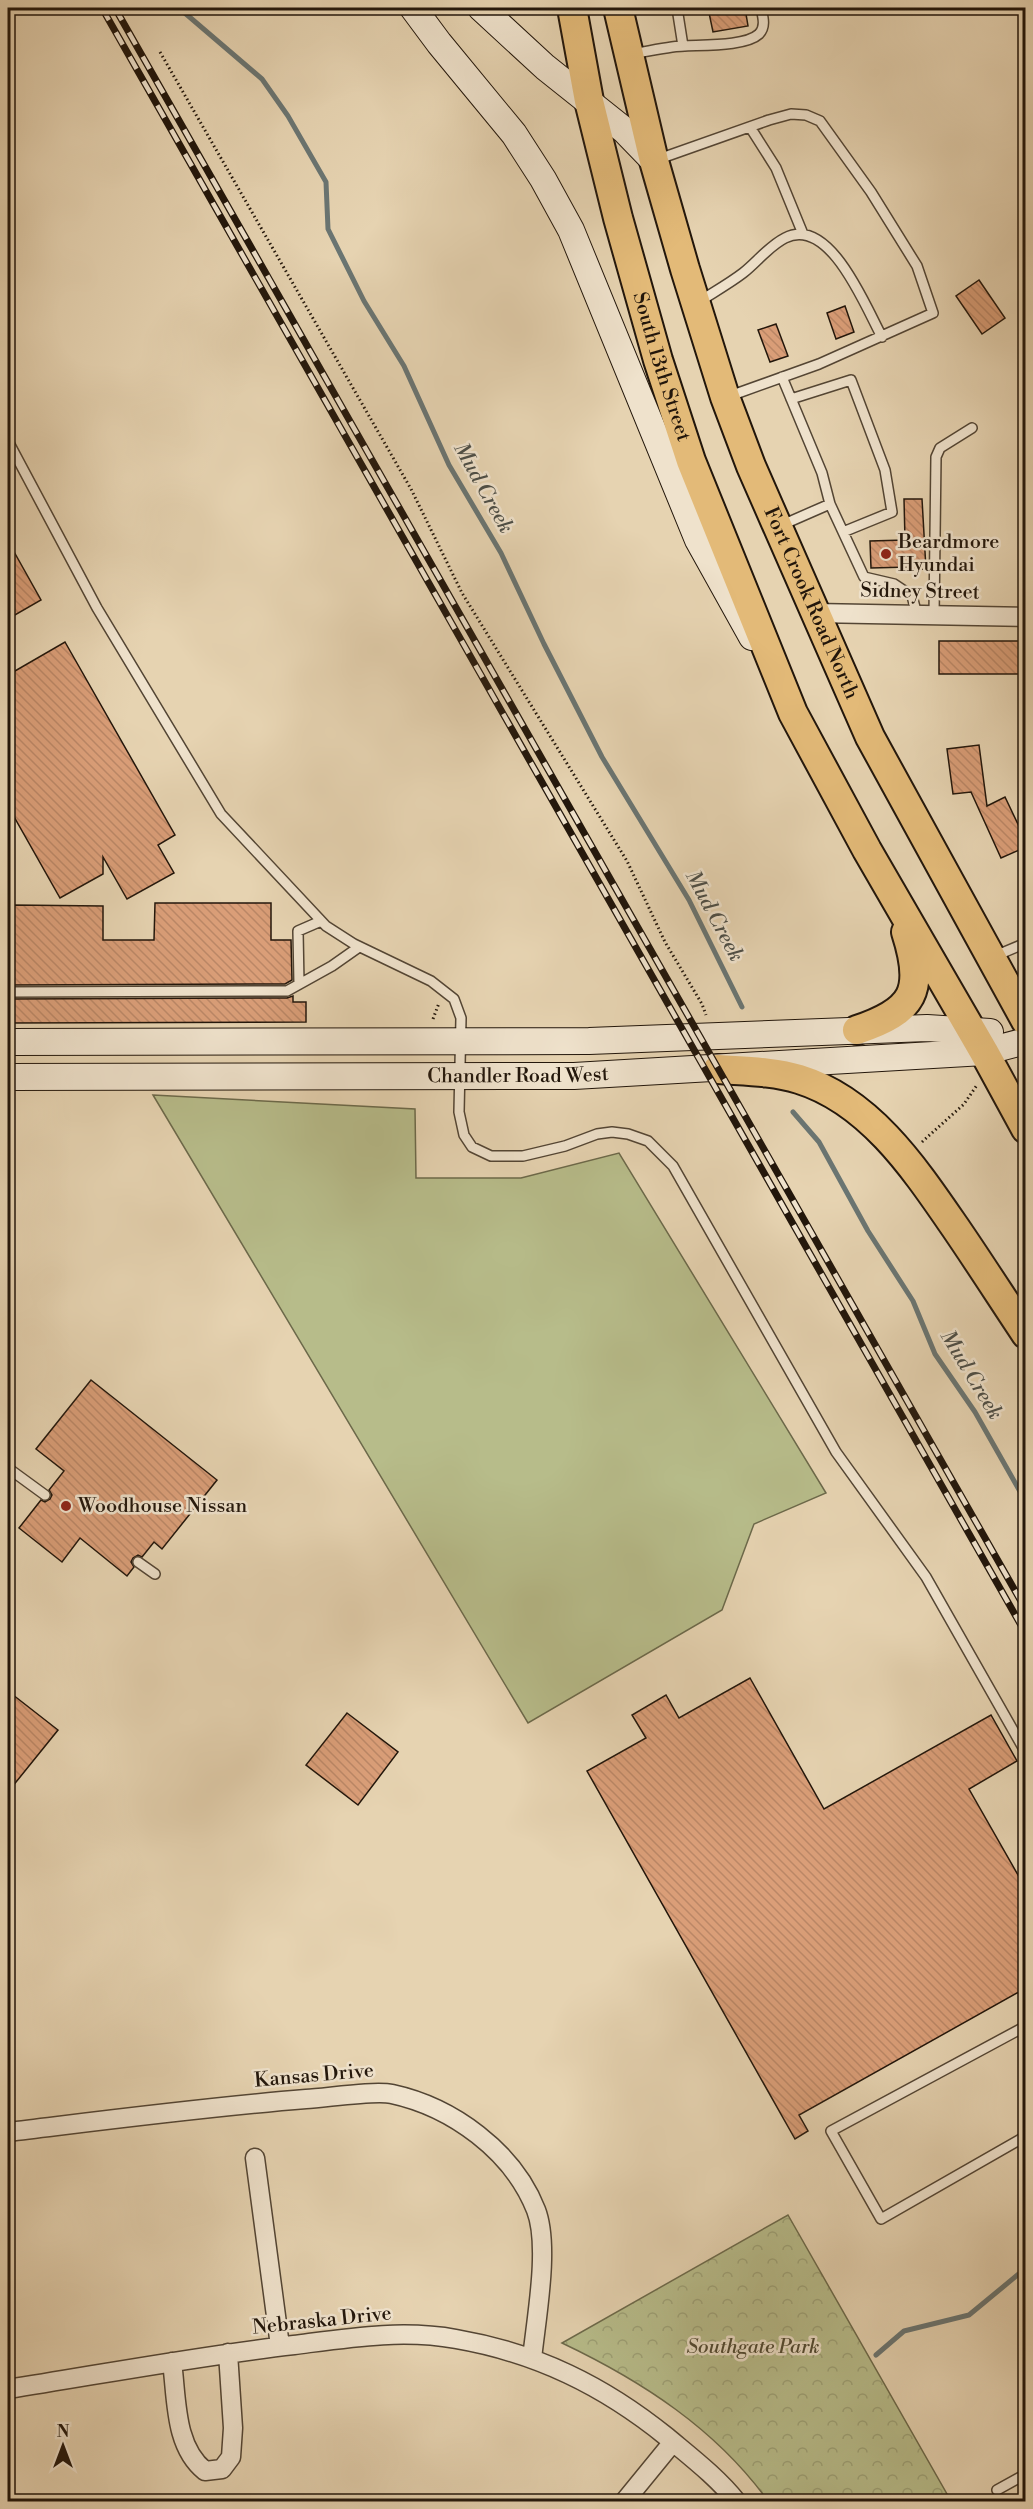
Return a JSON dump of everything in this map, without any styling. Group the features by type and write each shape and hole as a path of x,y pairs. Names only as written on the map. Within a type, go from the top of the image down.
{"main road":[{"path":"413,8 514,134 560,209 571,230 698,540 1026,1129"},
{"path":"481,8 545,67 624,130 654,161"},
{"name":"South 13th Street","path":"572,8 589,101 618,218 655,349 691,460 793,713"},
{"path":"618,8 654,161"},
{"name":"Fort Crook Road North","path":"654,161 725,398 814,613 870,737 1026,1021"},
{"path":"857,1030 884,1021 898,1013 908,1003 913,988 912,957 896,899"},
{"name":"Chandler Road West","path":"8,1042 459,1042 714,1037 927,1028 983,1050"},
{"name":"Chandler Road West","path":"8,1077 574,1076 718,1069 983,1050 1026,1039"},
{"path":"718,1069 776,1073 823,1088 868,1120 910,1164 976,1257 1026,1334"}],"street":[{"name":"Sidney Street","path":"814,613 1026,617"},
{"name":"Kansas Drive","path":"8,2132 248,2104 389,2093 451,2116 490,2145 519,2180 537,2211 543,2254 532,2359"},
{"path":"255,2158 280,2346"},
{"name":"Nebraska Drive","path":"8,2389 228,2353 382,2334 455,2339 532,2359 576,2376 641,2415 722,2483 737,2502"},
{"path":"172,2362 182,2438 194,2463 205,2471 222,2469 231,2457 233,2428 228,2353"},
{"path":"624,2502 673,2442"}],"lane":[{"path":"677,8 683,46"},
{"path":"628,54 755,37 761,32 764,22 761,8"},
{"path":"654,161 791,114 806,115 820,121 871,192 917,267 933,313 882,337 725,398"},
{"path":"750,127 776,168 803,234"},
{"path":"696,304 742,273 777,243 788,236 803,234 815,237 829,248 847,274 882,337"},
{"path":"782,377 822,472 830,504 864,577 894,584 912,596 926,615"},
{"path":"791,399 851,380 885,470 892,512 843,532"},
{"path":"926,615 936,457 940,448 972,428"},
{"path":"8,441 97,608 221,814 321,921 359,947 431,981 454,999 461,1018 459,1112 464,1135 472,1147 491,1156 524,1156 565,1146 597,1134 612,1132 628,1134 648,1141 673,1166 836,1452 926,1577 1026,1753"},
{"path":"777,527 830,504"},
{"path":"299,984 298,931 321,921"},
{"path":"990,958 1026,943"},
{"path":"8,992 287,991 359,947"},
{"path":"8,1468 45,1495"},
{"path":"138,1562 155,1574"},
{"path":"1026,2026 831,2131 881,2219 1026,2136"},
{"path":"997,2490 1026,2474"}],"path":[{"path":"160,52 411,489 462,593 627,861 665,942 702,1004 714,1037"},
{"path":"910,1164 924,1138 964,1104 977,1084 983,1050"}],"green space":[{"path":"153,1095 415,1109 416,1178 521,1178 619,1153 826,1493 754,1524 722,1610 528,1723"},
{"name":"Southgate Park","path":"788,2215 951,2501 768,2501 725,2451 676,2409 621,2374 562,2343"}],"building":[{"path":"708,8 745,8 748,26 713,32"},
{"path":"979,280 1005,318 982,334 956,296"},
{"path":"845,306 854,332 836,339 827,313"},
{"path":"776,324 788,356 770,362 758,330"},
{"path":"904,499 922,499 926,569 871,568 870,541 905,540"},
{"path":"8,541 41,600 8,619"},
{"path":"939,641 1026,641 1026,674 939,674"},
{"path":"65,642 175,835 158,845 174,873 127,899 103,857 103,874 60,898 8,806 8,675"},
{"path":"979,745 987,806 1005,797 1026,841 1026,847 1001,858 971,792 953,794 947,749"},
{"path":"155,903 271,903 271,940 291,940 292,980 285,984 8,985 8,941 12,941 13,905 103,906 103,940 154,940"},
{"path":"293,996 293,1002 306,1002 306,1022 8,1023 8,999 287,998"},
{"path":"91,1380 217,1480 162,1549 154,1542 142,1557 138,1555 133,1558 131,1562 134,1567 127,1576 80,1538 62,1562 19,1528 41,1500 45,1502 50,1499 52,1495 49,1490 64,1471 36,1449"},
{"path":"750,1678 824,1809 991,1715 1017,1761 969,1789 1026,1889 1026,1988 799,2115 808,2131 795,2139 587,1771 646,1738 632,1715 666,1695 679,1718"},
{"path":"8,1691 58,1730 8,1792"},
{"path":"347,1713 398,1752 358,1805 306,1765"}],"waterway":[{"name":"Mud Creek","path":"179,8 262,79 288,116 326,182 328,229 364,301 404,366 449,465 501,553 544,644 602,757 689,900 742,1007"},
{"name":"Mud Creek","path":"793,1112 819,1142 868,1231 913,1301 935,1354 975,1412 1026,1502"},
{"path":"876,2355 904,2331 969,2315 1026,2268"}],"railway":[{"path":"102,8 1026,1634"},
{"path":"115,8 1026,1610"}],"place":[{"name":"Beardmore Hyundai","path":"886,554"},
{"name":"Woodhouse Nissan","path":"66,1506"}]}
